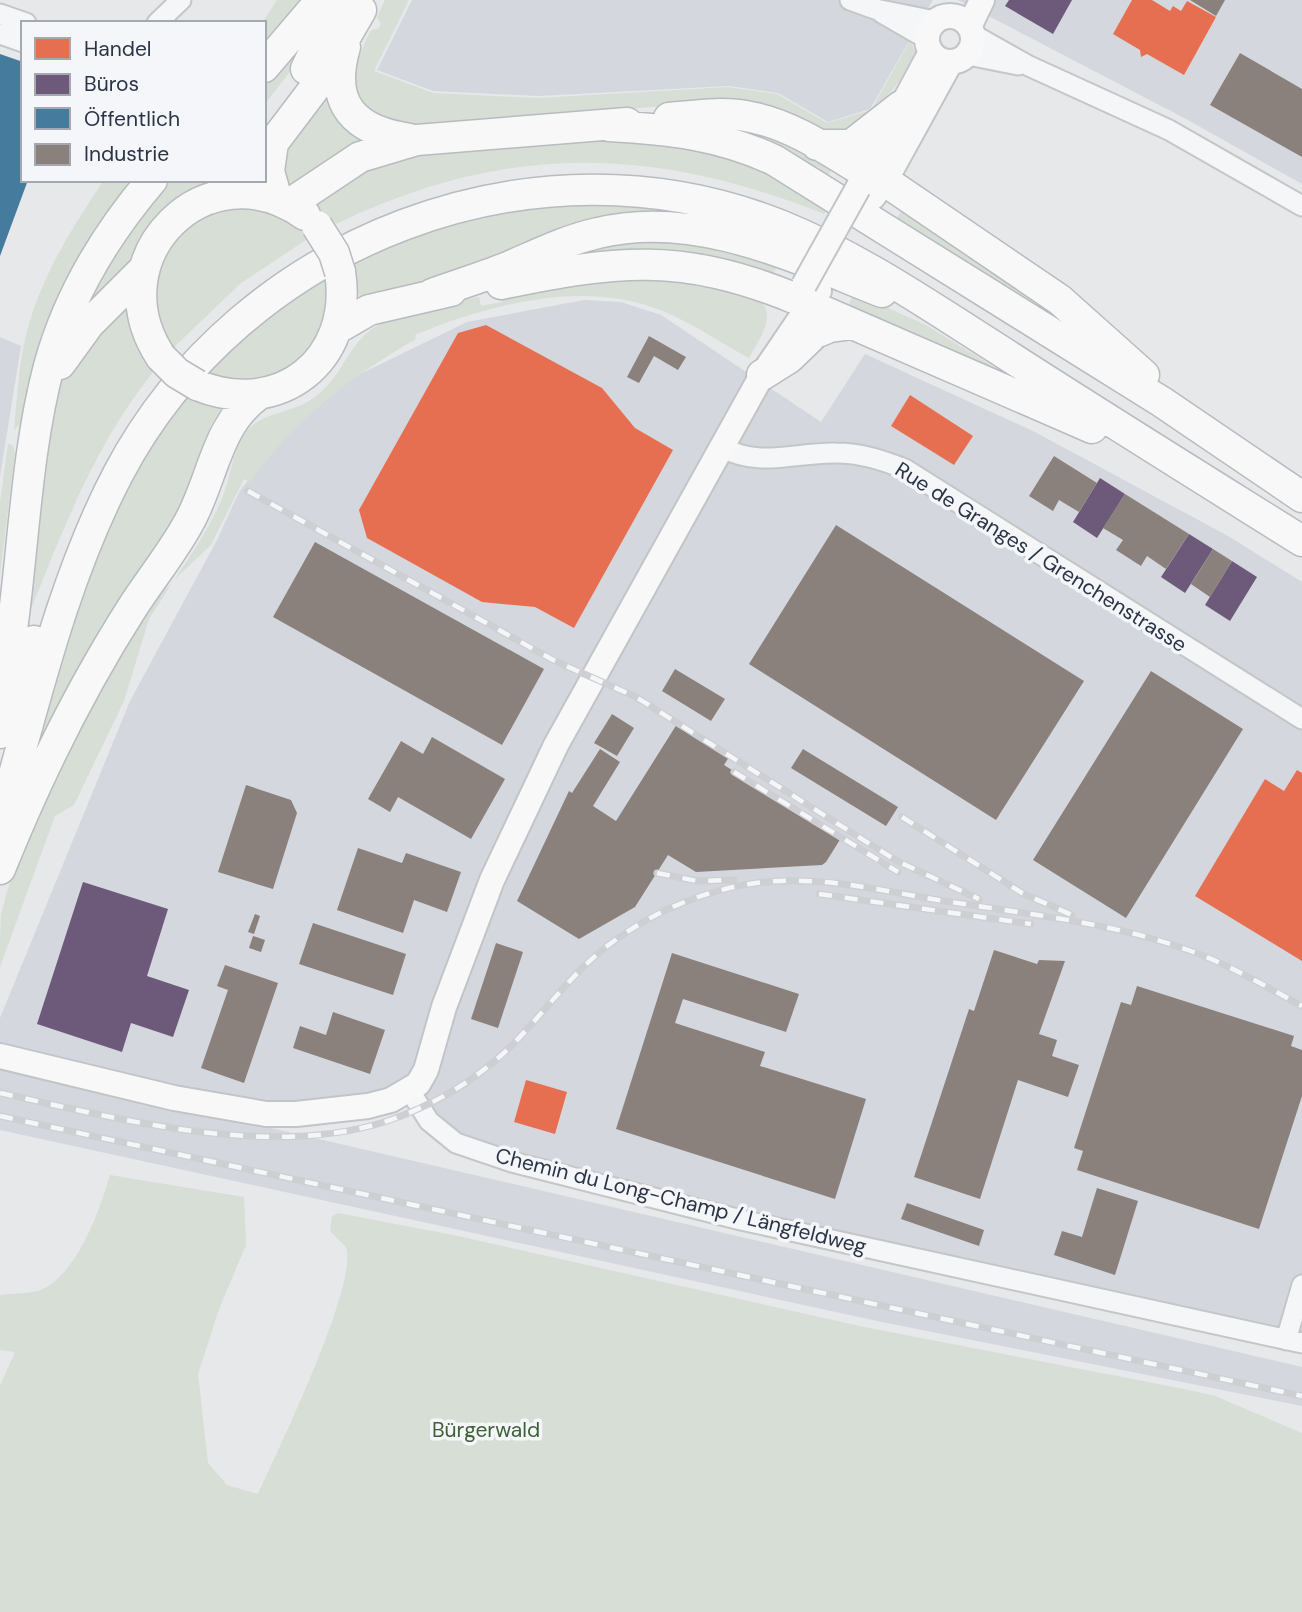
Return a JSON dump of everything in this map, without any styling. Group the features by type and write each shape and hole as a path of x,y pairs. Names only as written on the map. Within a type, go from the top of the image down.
{"highway":[{"path":"266,65 321,0"},
{"path":"266,119 302,76 355,3"},
{"path":"355,3 341,60 343,98 352,114 366,127 383,135 417,140"},
{"path":"283,202 269,172 273,143 320,81 355,3"},
{"path":"817,145 839,148 850,145 901,106"},
{"path":"283,202 360,157 417,140 609,126 690,116 734,115 765,120 817,145 870,185 1060,300 1167,394 1302,486"},
{"path":"609,126 698,134 728,141 774,160 1162,402 1302,497"},
{"path":"0,733 91,493 130,424 180,358 243,298 317,246 400,208 501,182 563,175 656,178 734,194 819,224 941,292 1300,533"},
{"path":"0,698 49,366 68,310 104,244 150,182"},
{"path":"224,188 283,202 317,226 334,253 340,272 343,300 338,328 320,359 302,377 280,389 258,395 223,394 197,386 177,373 161,357 149,337 141,309 143,270 154,244 168,225 224,188"},
{"path":"0,824 81,558 109,491 139,438 191,370 231,329 290,282 349,247 429,215 505,197 585,190 667,195 753,215 806,236 881,273 1003,353 1300,533"},
{"path":"432,294 598,233 635,227 688,228 733,238 893,296 1003,353"},
{"path":"338,328 369,310 432,294 581,268 657,263 728,274 807,295 853,324 1084,424 1300,533"},
{"path":"37,435 50,388 67,352 89,324 143,270"},
{"path":"762,375 789,358 815,333 830,327 853,324"},
{"path":"0,869 41,769 69,715 132,608 187,526 230,423 258,395"}],"main road":[{"path":"870,185 901,106 952,34 982,0"},
{"path":"0,1056 207,1105 266,1114 296,1114 368,1106 410,1091 424,1076 468,940 519,820 556,745 762,375 776,332 807,295 952,34"}],"street":[{"path":"159,21 181,0"},
{"path":"850,0 952,34 1029,66 1169,130 1302,206"},
{"path":"0,14 21,21"},
{"path":"0,34 21,41"},
{"name":"Rue de Granges / Grenchenstrasse","path":"723,448 736,455 767,460 820,453 854,454 905,469 1302,719"},
{"name":"Chemin du Long-Champ / Längfeldweg","path":"410,1091 429,1121 456,1143 512,1162 741,1220 1294,1341"},
{"path":"1294,1341 1302,1285"}],"shaded area":[{"path":"412,0 933,0 870,109 828,122 778,93 729,86 539,96 433,91 377,70"},
{"path":"958,0 1302,0 1302,184 1186,119"},
{"path":"584,300 621,302 661,315 821,422 865,354 1033,431 1228,536 1302,582 1302,1343 741,1220 456,1143 410,1091 296,1114 0,1056 0,1018 130,701 217,540 239,492 296,420 352,378 467,322"},
{"path":"0,337 21,346 0,476"},
{"path":"0,1065 1302,1367 1302,1406 882,1322 0,1130"}],"green space":[{"path":"277,0 307,0 266,49 266,21 263,21"},
{"path":"385,0 409,0 374,71 433,93 538,98 728,87 777,94 827,123 871,110 910,41 916,53 895,87 845,136 680,105 403,125 368,113 359,103 355,91 355,77 363,46 371,30 378,29 381,24 377,17"},
{"path":"308,26 296,64 266,102 266,72"},
{"path":"328,96 372,137 290,188 286,174 289,150 302,128"},
{"path":"745,122 836,163 827,177 817,166 814,169 709,124"},
{"path":"616,135 689,138 832,201 824,214 761,191 699,175 638,165 578,163 519,167 459,179 398,197 336,224 311,203 369,159"},
{"path":"103,182 133,182 22,422 14,430 22,355 30,322 46,279"},
{"path":"161,182 213,182 77,318 94,275"},
{"path":"601,203 703,215 694,224 360,296 357,293 352,262 361,255 476,215"},
{"path":"226,204 286,215 312,236 241,283 170,351 150,289 173,234"},
{"path":"905,205 1095,343 896,220"},
{"path":"683,239 777,265 772,279 560,257 620,241"},
{"path":"330,271 332,305 308,357 269,382 201,377 227,350"},
{"path":"692,276 759,300 764,306 767,320 749,358 665,312 635,302 604,297 571,296 506,305 415,335 416,339 325,402 286,439 250,482 244,479 211,545 175,579 216,511 238,446 247,431 260,420 301,405 319,394 360,340 385,321 415,310 479,297 481,306 502,302 500,292 578,278"},
{"path":"854,293 926,325 1033,391 845,313"},
{"path":"128,300 139,346 153,372 132,400 96,460 27,619 45,451 60,387 76,355"},
{"path":"185,395 221,408 210,427 197,481 31,766 91,570 123,492"},
{"path":"8,444 13,445 15,454 0,574 0,502"},
{"path":"172,583 149,619 124,701 74,805 55,816 0,967 1,914 10,881 35,815 66,752 136,630 148,610"},
{"name":"Bürgerwald","path":"110,1175 244,1197 246,1245 219,1309 198,1374 208,1463 227,1485 258,1494 314,1369 329,1330 347,1267 346,1247 330,1231 332,1216 338,1213 458,1236 864,1327 1215,1396 1302,1433 1302,1612 0,1612 0,1386 15,1352 0,1350 0,1295 38,1291 52,1284 64,1272 75,1258 93,1224"}],"building: Handel":[{"path":"1132,0 1152,0 1170,11 1173,6 1181,11 1187,1 1216,17 1184,75 1147,54 1141,57 1140,50 1113,34"},
{"path":"1250,94 1302,125 1302,140 1296,151 1236,118"},
{"path":"486,325 602,388 635,428 673,450 574,628 535,607 482,602 367,538 359,510 458,333"},
{"path":"910,395 973,436 954,465 891,426"},
{"path":"1297,770 1302,773 1302,961 1195,896 1265,779 1284,791"},
{"path":"526,1080 567,1092 555,1134 514,1122"}],"building: Büros":[{"path":"1009,0 1072,0 1053,34 1005,6"},
{"path":"1100,478 1125,494 1097,538 1073,522"},
{"path":"1189,534 1213,549 1185,593 1161,577"},
{"path":"1232,561 1257,577 1230,621 1205,605"},
{"path":"83,882 168,909 147,976 189,990 173,1037 131,1023 122,1052 37,1024"}],"building: Öffentlich":[{"path":"0,54 21,61 21,182 27,182 0,256"}],"building: Industrie":[{"path":"1190,0 1225,0 1216,16"},
{"path":"1240,53 1302,89 1302,157 1210,105"},
{"path":"649,336 686,357 678,370 654,356 639,383 627,377"},
{"path":"1054,456 1097,483 1079,512 1059,500 1053,511 1029,496"},
{"path":"1125,494 1189,534 1166,569 1147,556 1141,566 1116,550 1123,540 1103,528"},
{"path":"836,525 1084,681 996,820 749,664"},
{"path":"315,542 544,669 502,745 273,617"},
{"path":"1213,549 1232,561 1210,597 1191,584"},
{"path":"675,669 725,699 711,721 662,691"},
{"path":"1151,671 1243,729 1126,918 1033,860"},
{"path":"612,714 634,728 617,756 594,743"},
{"path":"677,724 729,757 724,765 841,838 826,862 822,865 696,872 668,855 635,907 579,939 517,901 569,791 572,793 600,749 620,762 593,806 616,821"},
{"path":"432,737 505,779 471,839 398,797 390,812 368,799 401,741 423,754"},
{"path":"803,749 898,807 886,826 791,768"},
{"path":"246,785 291,800 297,813 273,889 218,872"},
{"path":"358,848 402,863 406,853 461,872 447,912 414,900 403,933 337,910"},
{"path":"255,914 260,916 254,934 248,932"},
{"path":"313,923 406,954 393,995 299,964"},
{"path":"253,936 265,940 261,952 249,948"},
{"path":"496,943 523,952 498,1028 471,1019"},
{"path":"994,950 1037,964 1039,960 1065,961 1039,1034 1057,1040 1052,1056 1079,1065 1068,1097 1018,1080 980,1199 914,1177 969,1009 974,1011"},
{"path":"672,953 799,994 786,1032 683,999 675,1023 765,1052 760,1066 866,1099 835,1199 616,1129"},
{"path":"225,965 278,983 244,1083 201,1068 228,990 217,986"},
{"path":"1137,986 1294,1036 1291,1046 1302,1050 1302,1096 1259,1229 1077,1170 1083,1151 1074,1148 1121,1002 1131,1005"},
{"path":"333,1012 385,1030 370,1074 293,1048 300,1026 326,1035"},
{"path":"1097,1188 1138,1201 1115,1275 1054,1255 1062,1231 1082,1237"},
{"path":"907,1203 984,1230 979,1246 901,1219"}],"railway":[{"path":"248,491 555,661 636,697 897,861 979,899"},
{"path":"734,772 898,872"},
{"path":"902,817 1022,893 1072,915"},
{"path":"657,873 697,881 734,880"},
{"path":"0,1093 142,1123 242,1136 291,1137 339,1132 384,1122 420,1108 454,1090 486,1068 515,1042 587,964 614,941 646,920 681,903 718,891 778,881 867,887 1126,932 1203,956 1302,1006"},
{"path":"819,894 1031,924"},
{"path":"0,1116 1302,1396"}]}
